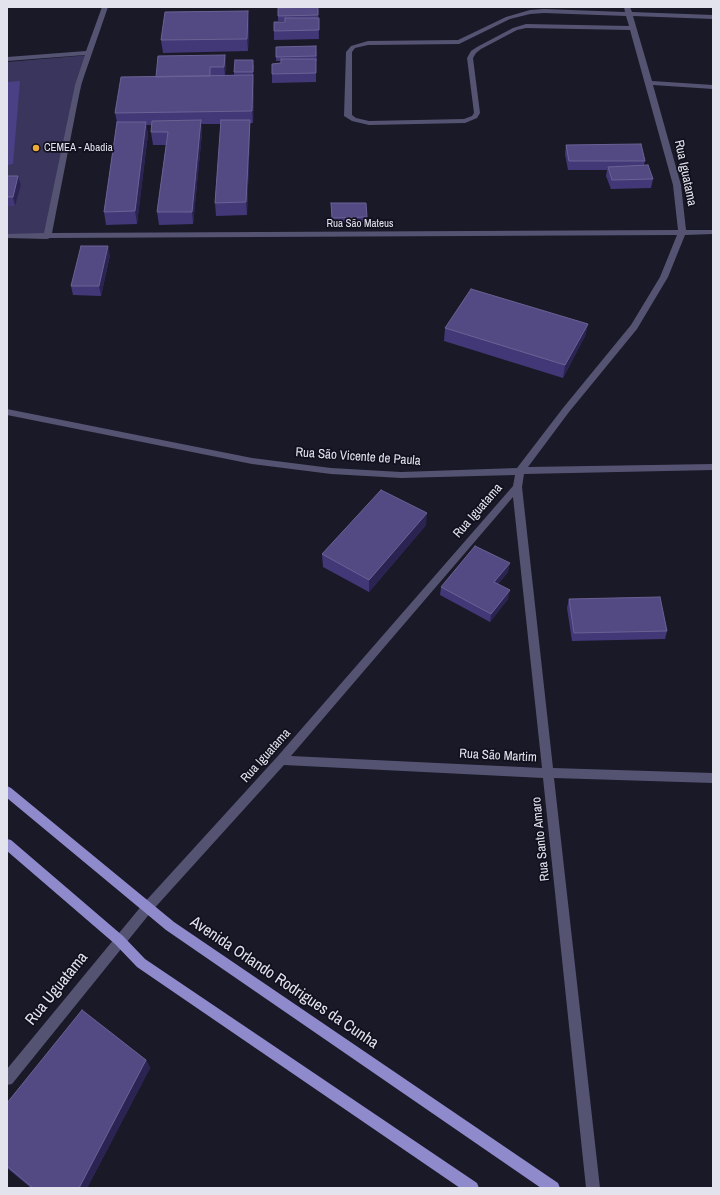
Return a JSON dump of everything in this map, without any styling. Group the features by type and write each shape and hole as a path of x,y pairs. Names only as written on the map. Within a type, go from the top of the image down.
{"main road":[{"name":"Avenida Orlando Rodrigues da Cunha","path":"7,791 170,926 553,1188"},
{"path":"7,844 119,940 141,963 472,1188"}],"street":[{"path":"47,237 78,85 105,7"},
{"path":"632,28 526,26 515,29 479,48 473,52 470,58 477,113 475,117 465,121 369,123 354,120 348,116 349,52 353,47 360,44 459,42 508,18 530,12 628,11 713,17"},
{"name":"Rua Iguatama","path":"119,940 281,760 517,487 520,471 566,410 634,327 664,277 682,232 677,185 650,83 628,11"},
{"path":"7,59 88,53"},
{"path":"650,83 713,87"},
{"name":"Rua São Mateus","path":"7,236 47,237 713,232"},
{"name":"Rua São Vicente de Paula","path":"7,412 252,461 332,471 401,476 520,471 713,468"},
{"name":"Rua Santo Amaro","path":"517,487 593,1188"},
{"name":"Rua São Martim","path":"281,760 548,773 713,778"},
{"name":"Rua Uguatama","path":"7,1079 119,940"}],"shaded area":[{"name":"CEMEA - Abadia","path":"89,55 44,235 7,235 7,62"},
{"path":"20,81 13,164 7,165 7,82"}],"building":[{"path":"318,7 318,15 278,16 278,8"},
{"path":"248,11 247,39 161,40 165,12"},
{"path":"285,18 319,18 319,30 274,31 274,22 285,22"},
{"path":"316,46 316,56 276,57 276,47"},
{"path":"225,55 224,67 210,67 210,76 156,77 158,56"},
{"path":"281,59 316,59 316,73 272,74 272,64 281,63"},
{"path":"235,60 253,60 253,72 234,72"},
{"path":"253,75 252,111 115,113 121,77"},
{"path":"201,120 192,212 157,212 168,132 151,132 152,121"},
{"path":"221,120 250,120 246,202 215,203"},
{"path":"117,122 146,122 135,211 104,212"},
{"path":"641,144 645,161 569,161 566,145"},
{"path":"648,165 653,179 612,180 608,167"},
{"path":"7,176 18,176 13,197 7,197"},
{"path":"331,203 366,203 367,217 332,218"},
{"path":"81,246 108,246 99,286 71,286"},
{"path":"471,289 588,324 565,365 445,328"},
{"path":"381,490 427,513 369,580 322,554"},
{"path":"475,546 510,563 494,582 510,590 491,614 441,587"},
{"path":"660,597 667,631 574,633 569,599"},
{"path":"82,1010 146,1060 79,1188 33,1188 7,1166 7,1103"}],"place":[{"name":"CEMEA - Abadia","path":"36,148"}]}
